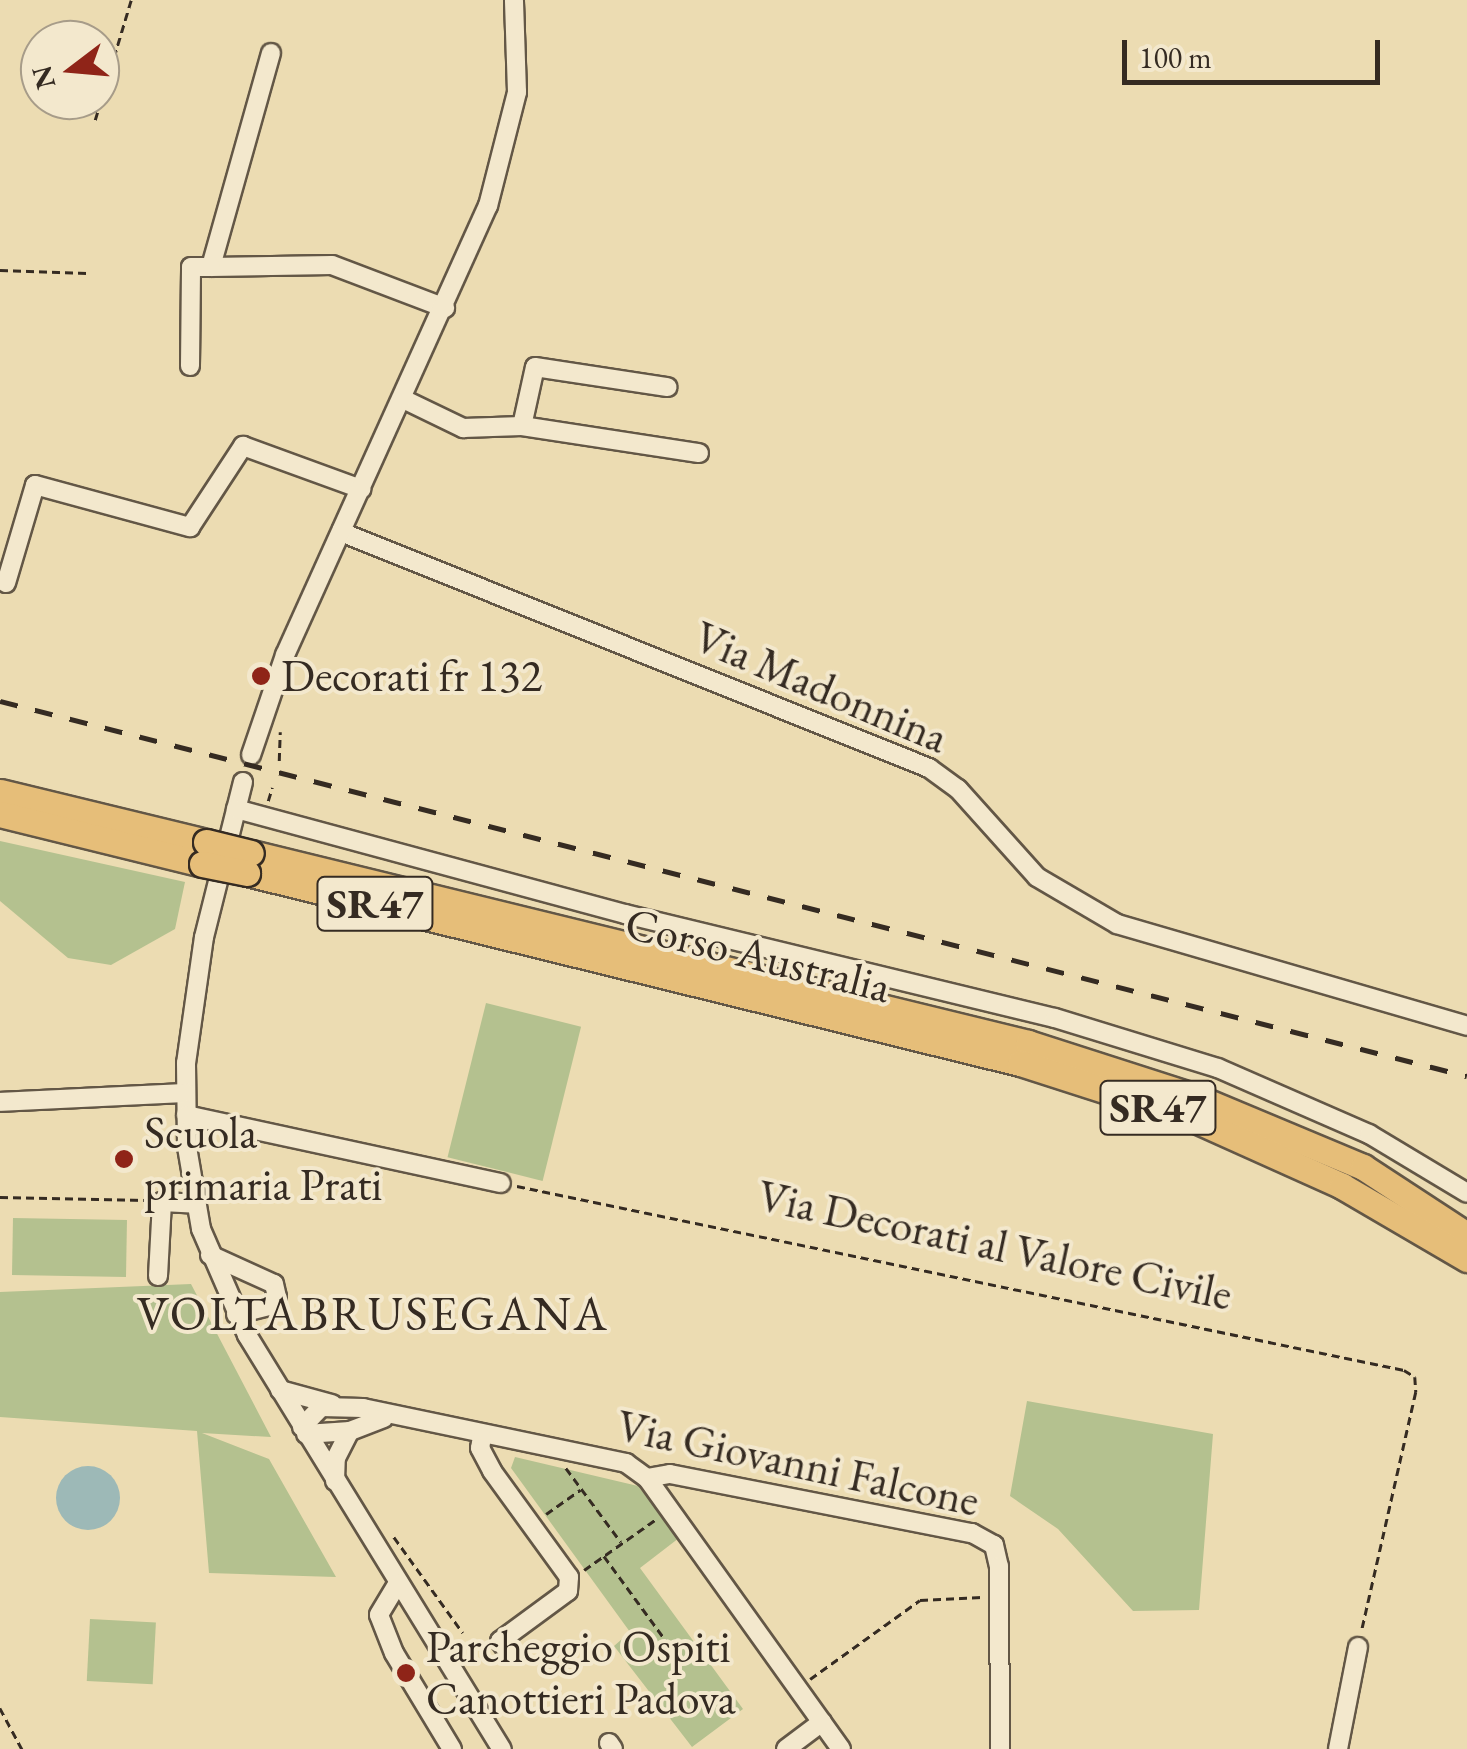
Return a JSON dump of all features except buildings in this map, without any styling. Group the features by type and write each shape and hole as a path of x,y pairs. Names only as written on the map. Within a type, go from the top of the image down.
{"highway":[{"name":"Corso Australia","path":"0,792 204,853"},
{"name":"Corso Australia","path":"0,814 249,863 1028,1043 1196,1097 1363,1167 1467,1236"},
{"name":"Corso Australia","path":"249,863 1038,1069 1190,1118 1292,1163 1467,1259"}],"street":[{"path":"251,755 285,655 445,308 508,145 519,56 514,0"},
{"path":"210,267 270,52"},
{"path":"190,366 191,267 332,265 445,308"},
{"path":"522,426 535,368 668,388"},
{"path":"403,399 463,428 522,426 699,454"},
{"path":"6,583 36,485 190,527 243,446 361,489"},
{"name":"Via Madonnina","path":"341,532 929,768 958,789 1037,877 1117,924 1467,1026"},
{"path":"243,782 197,973 186,1092 196,1204 210,1254 236,1314 502,1749"},
{"path":"236,809 625,914 1055,1018 1218,1068 1369,1134 1467,1193"},
{"path":"0,1102 186,1092"},
{"path":"186,1115 501,1182"},
{"path":"158,1276 162,1202 196,1204"},
{"path":"210,1254 274,1284 277,1297 269,1306 236,1314"},
{"path":"280,1390 384,1418"},
{"path":"304,1430 332,1404"},
{"path":"304,1430 350,1432 384,1418"},
{"name":"Via Giovanni Falcone","path":"384,1418 626,1463 646,1478 670,1474 972,1533 994,1545 1000,1749"},
{"path":"335,1481 336,1458 350,1432"},
{"path":"482,1437 484,1458 568,1581 568,1591 500,1640 508,1652"},
{"path":"646,1478 841,1749"},
{"path":"398,1583 380,1615 394,1653 452,1749"},
{"path":"1338,1749 1358,1647"},
{"path":"786,1749 822,1722"}],"path":[{"path":"120,36 131,0"},
{"path":"0,270 87,273"},
{"name":"Via Decorati al Valore Civile","path":"501,1182 1404,1370 1415,1377 1416,1392 1358,1647"},
{"path":"0,1197 162,1202"},
{"path":"553,1451 622,1543"},
{"path":"532,1526 581,1489"},
{"path":"568,1581 669,1510"},
{"path":"389,1530 463,1634"},
{"path":"604,1556 680,1660"},
{"path":"798,1688 920,1600 998,1597"},
{"path":"0,1708 22,1749"}],"green space":[{"path":"0,841 185,882 175,929 111,965 68,958 0,901"},
{"path":"486,1003 581,1027 543,1181 448,1157"},
{"path":"13,1218 127,1220 126,1277 12,1275"},
{"path":"191,1284 271,1437 202,1433 269,1459 336,1577 209,1573 197,1431 0,1417 0,1292"},
{"path":"1027,1401 1213,1434 1199,1610 1133,1611 1058,1529 1010,1496"},
{"path":"515,1457 638,1486 679,1538 640,1568 743,1709 692,1747 614,1646 630,1632 511,1468"},
{"path":"90,1619 156,1622 153,1684 87,1681"}],"water":[{"path":"88,1466 110,1476 120,1498 110,1520 88,1530 66,1520 56,1498 66,1476"}],"railway":[{"path":"0,701 1467,1076"}],"place":[{"name":"Decorati fr 132","path":"261,676"},
{"name":"Scuola primaria Prati","path":"124,1159"},
{"name":"Parcheggio Ospiti Canottieri Padova","path":"406,1673"}],"district":[{"name":"VOLTABRUSEGANA","path":"373,1314"}]}
